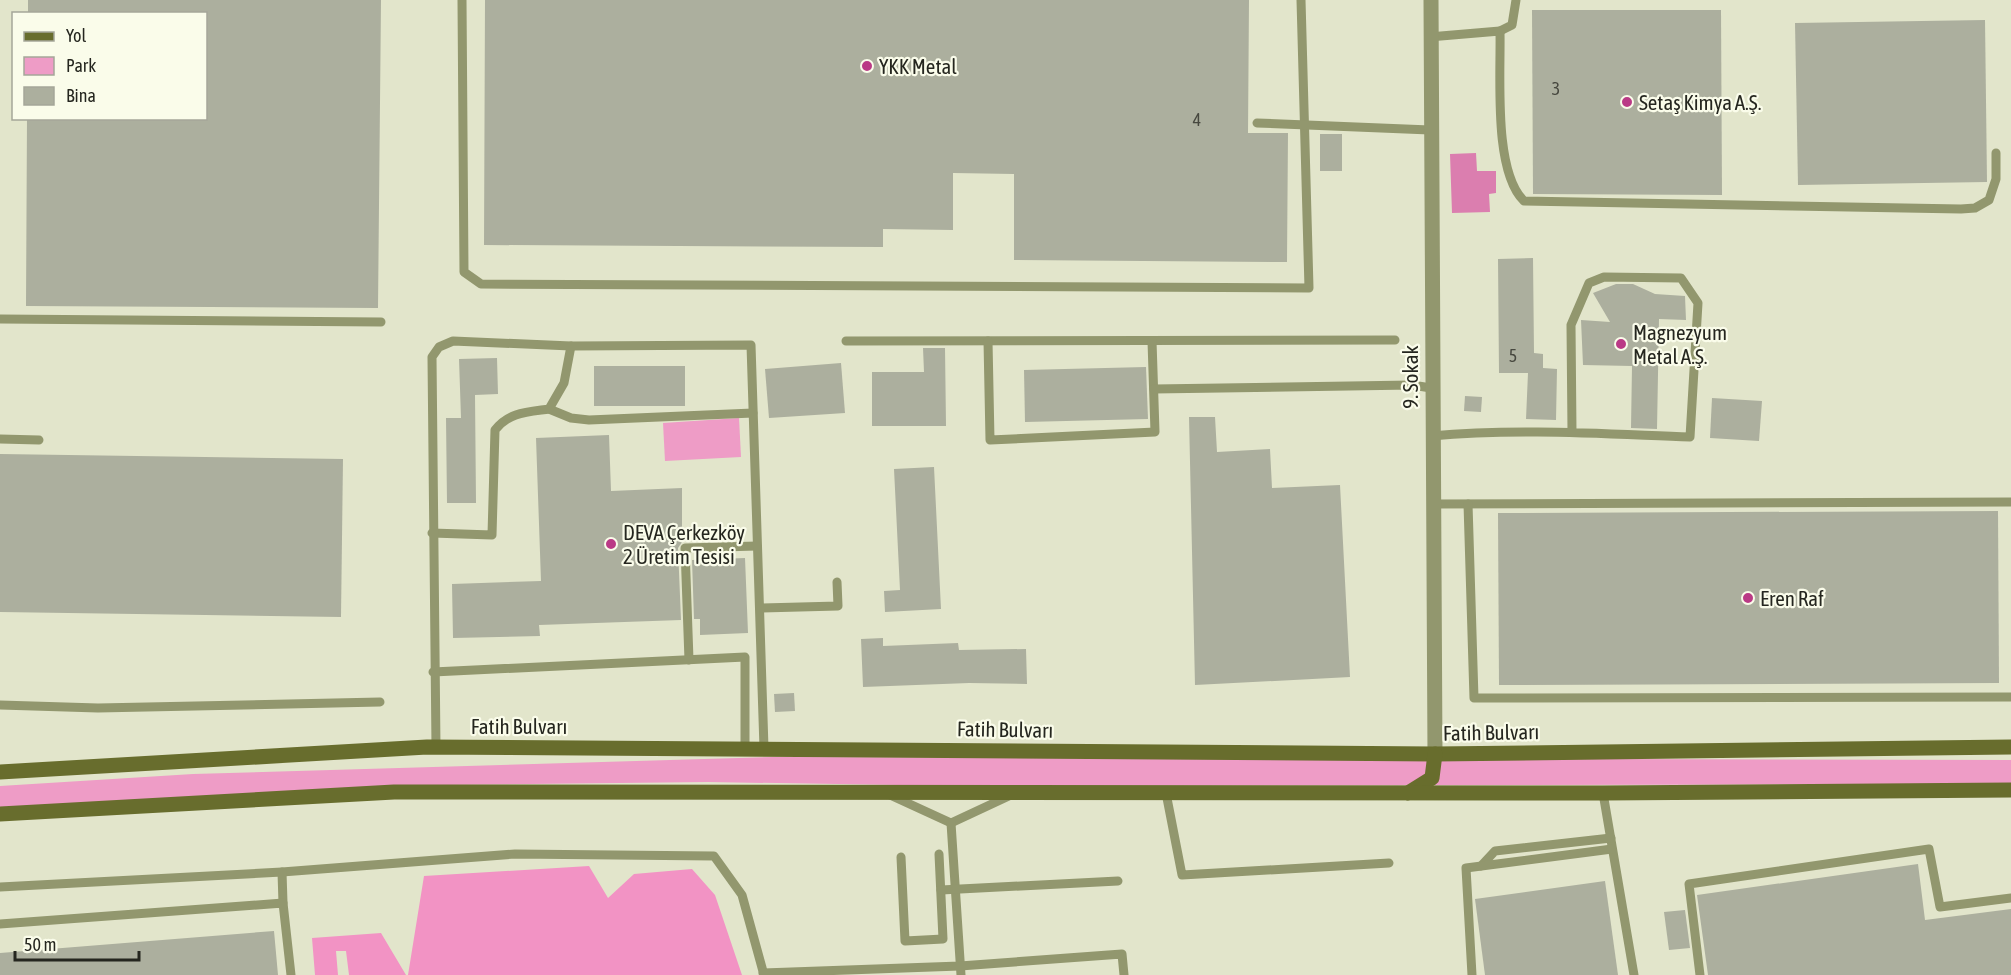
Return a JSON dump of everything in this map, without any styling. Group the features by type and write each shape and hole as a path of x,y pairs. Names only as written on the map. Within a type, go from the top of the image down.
{"main road":[{"name":"Fatih Bulvarı","path":"0,772 289,753 436,747 1435,754 2011,747"},
{"path":"1408,793 1432,778 1435,754"},
{"path":"0,814 394,792 1603,793 2011,790"}],"street":[{"name":"9. Sokak","path":"1434,0 1429,37 1435,754"}],"lane":[{"path":"462,0 464,272 482,285 1309,288 1301,0"},
{"path":"1429,37 1500,31 1512,25 1516,0"},
{"path":"1500,31 1505,165 1515,192 1524,201 1975,208 1989,200 1996,179 1996,153"},
{"path":"1257,123 1430,130"},
{"path":"1431,436 1465,433 1572,432 1690,437 1698,303 1681,278 1604,277 1589,283 1571,325 1572,432"},
{"path":"0,319 381,322"},
{"path":"988,341 990,440 1155,432 1152,340"},
{"path":"846,341 1395,340"},
{"path":"436,747 433,672 432,357 439,347 453,341 571,346 750,345 765,748"},
{"path":"549,410 564,383 571,346"},
{"path":"1154,389 1413,385 1431,388"},
{"path":"432,533 492,535 495,430 503,420 514,414 549,410 571,418 589,420 753,413"},
{"path":"0,439 39,440"},
{"path":"1432,504 2011,502"},
{"path":"1468,504 1474,698 2011,696"},
{"path":"689,660 685,548 758,546"},
{"path":"760,608 838,606 837,582"},
{"path":"433,672 745,657 745,748"},
{"path":"0,705 98,708 380,702"},
{"path":"885,793 951,823 1016,793"},
{"path":"1166,793 1182,875 1389,863"},
{"path":"1603,793 1634,975"},
{"path":"951,823 961,970"},
{"path":"1481,866 1494,851 1611,838"},
{"path":"1472,975 1466,868 1612,849"},
{"path":"1700,975 1689,884 1929,849 1940,908 2011,897"},
{"path":"0,887 282,872 515,854 714,856 742,895 763,974 961,970 1122,954 1124,975"},
{"path":"901,857 905,941 943,939 939,854"},
{"path":"282,872 291,975"},
{"path":"941,890 1118,881"},
{"path":"0,924 283,903"}],"shaded area":[{"path":"0,0 2011,0 2011,975 0,975"},
{"path":"1476,153 1477,171 1496,171 1496,193 1489,194 1490,212 1452,213 1450,154"},
{"path":"589,866 608,898 634,874 692,869 715,895 742,975 408,975 424,876"},
{"path":"381,933 406,975 349,975 346,951 336,951 338,975 315,975 312,938"}],"green space":[{"path":"739,418 741,457 665,461 663,423"},
{"path":"772,757 2011,760 2011,784 957,786 708,782 448,785 0,808 0,786 193,774"}],"building":[{"path":"28,0 381,0 378,308 26,306 27,120 207,120 207,12 28,12"},
{"name":"YKK Metal","path":"485,0 1249,0 1248,133 1288,133 1287,262 1014,260 1014,174 953,173 953,230 883,229 883,247 484,245"},
{"name":"Setaş Kimya A.Ş.","path":"1532,10 1721,10 1722,195 1533,194"},
{"path":"1985,20 1987,182 1798,185 1795,23"},
{"path":"1320,134 1342,134 1342,171 1320,171"},
{"path":"1533,258 1534,353 1543,354 1543,368 1557,369 1556,420 1526,419 1528,373 1499,373 1498,259"},
{"name":"Magnezyum Metal A.Ş.","path":"1616,284 1633,284 1655,294 1685,296 1686,320 1659,319 1657,429 1631,428 1632,366 1583,365 1581,320 1610,322 1593,293"},
{"path":"923,348 945,348 946,426 872,426 872,372 924,372"},
{"path":"497,358 498,394 475,395 476,503 447,503 446,418 461,418 459,359"},
{"path":"841,363 845,413 769,418 765,369"},
{"path":"594,366 685,366 685,406 594,406"},
{"path":"1146,367 1148,419 1025,422 1024,370"},
{"path":"1465,396 1482,397 1481,412 1464,411"},
{"path":"1712,398 1762,401 1759,441 1710,438"},
{"path":"1189,417 1215,417 1217,452 1270,449 1272,488 1340,485 1350,677 1195,685"},
{"name":"DEVA Çerkezköy 2 Üretim Tesisi","path":"609,435 611,491 682,488 682,542 678,548 681,620 539,625 540,636 453,638 452,584 541,581 536,438"},
{"path":"0,454 343,459 341,617 0,612"},
{"path":"934,467 941,609 885,612 884,591 900,590 894,469"},
{"name":"Eren Raf","path":"1998,511 1999,683 1499,685 1498,513"},
{"path":"745,558 748,633 700,635 700,619 694,619 692,560"},
{"path":"883,638 883,646 958,643 959,650 1026,649 1027,684 969,683 863,687 861,639"},
{"path":"794,693 795,711 775,712 774,694"},
{"path":"1918,864 1925,920 2011,909 2011,975 1708,975 1697,895"},
{"path":"1605,881 1618,975 1485,975 1475,899"},
{"path":"1685,910 1690,948 1669,950 1664,912"},
{"path":"274,931 278,975 0,975 0,953"}],"place":[{"name":"YKK Metal","path":"867,66"},
{"name":"Setaş Kimya A.Ş.","path":"1627,102"},
{"name":"Magnezyum Metal A.Ş.","path":"1621,344"},
{"name":"DEVA Çerkezköy 2 Üretim Tesisi","path":"611,544"},
{"name":"Eren Raf","path":"1748,598"}]}
